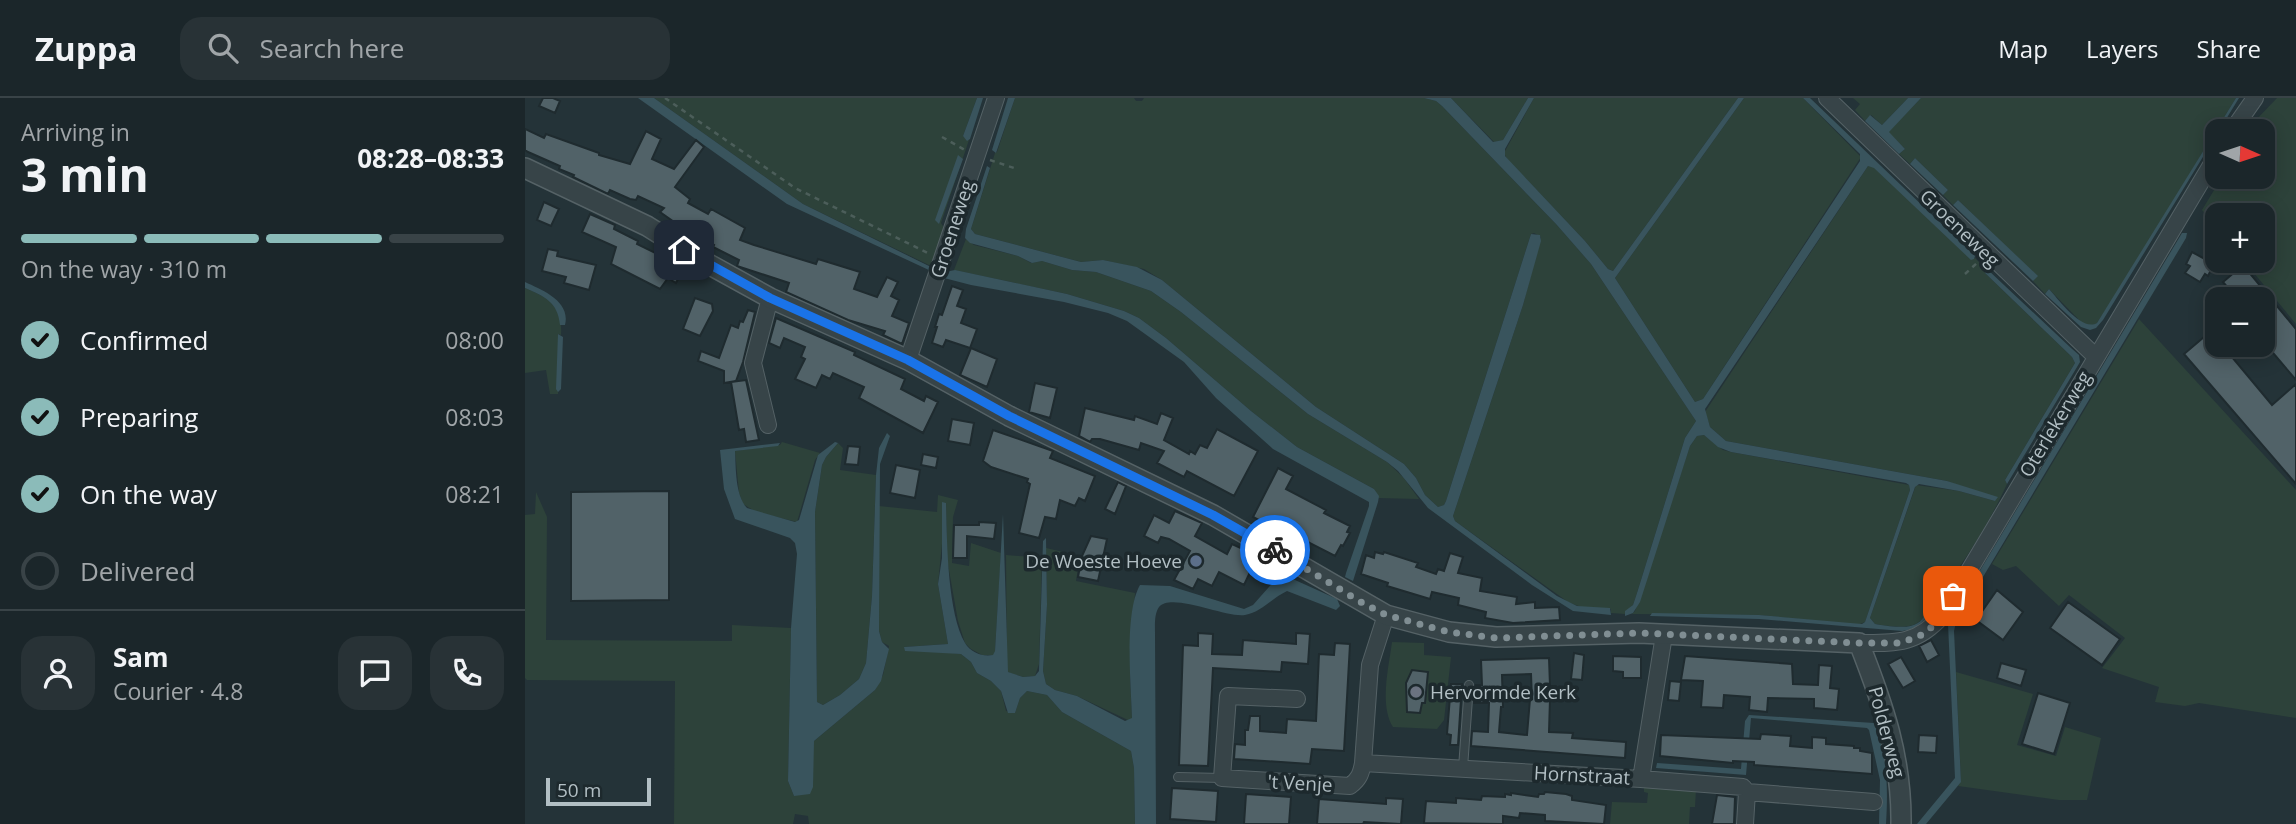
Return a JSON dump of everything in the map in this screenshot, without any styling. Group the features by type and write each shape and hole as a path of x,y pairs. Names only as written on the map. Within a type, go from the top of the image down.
{"street":[{"name":"Groeneweg","path":"908,360 996,98"},
{"name":"Groeneweg","path":"1827,98 2095,356"},
{"path":"2240,119 2255,98"},
{"path":"525,167 647,226 770,298 908,360 1009,416 1260,540 1386,615 1449,632 1496,638 1621,633 1859,643"},
{"name":"Oterlekerweg","path":"1859,643 1901,643 1911,640 1933,626 1942,616 2205,175"},
{"path":"768,425 753,363 770,298"},
{"path":"1363,763 1370,665 1386,615"},
{"name":"Hornstraat","path":"1363,763 1641,779 1664,635"},
{"name":"Polderweg","path":"1859,643 1890,729 1901,787 1901,824"},
{"path":"1222,778 1228,696 1297,699"},
{"name":"'t Venje","path":"1222,778 1350,786 1361,774 1363,763"},
{"path":"1641,779 1743,787 1747,792 1745,824"},
{"path":"1747,792 1874,802"}],"lane":[{"path":"1463,768 1469,685"},
{"path":"1178,777 1222,778"}],"path":[{"path":"665,98 795,188 943,260"}],"green space":[{"path":"654,98 977,98 963,136 969,140 941,223 946,231 933,267 803,204"},
{"path":"1015,98 1134,98 1136,101 1142,101 1144,98 1424,98 1436,101 1556,224 1591,264 1696,421 1685,438 1633,605 1625,614 1611,613 1611,609 1581,607 1568,602 1455,521 1453,516 1523,305 1541,237 1531,234 1446,501 1438,507 1425,495 1404,464 1316,407 1162,280 1144,269 1103,260 1081,262 975,234 971,229"},
{"path":"1451,98 1528,98 1503,140 1494,142"},
{"path":"1534,98 1738,98 1613,271 1608,269 1504,153"},
{"path":"1744,98 1803,98 1861,157 1703,399 1695,402 1615,278"},
{"path":"1853,98 1908,98 1882,125 1871,115 1865,121 1855,110 1860,104"},
{"path":"1921,98 2236,98 2223,119 2205,119 2205,149 2116,295 2093,326 2084,325 2049,289 2045,294 2033,281 2037,276 1958,200 1953,205 1943,195 1948,190 1915,158 1910,164 1899,154 1905,149 1888,132"},
{"path":"2277,98 2296,98 2296,324 2275,299 2275,287 2265,287 2254,273 2275,273 2275,203 2206,203 2215,189 2275,189 2275,119 2257,119"},
{"path":"1868,166 1874,167 1971,259 1975,258 1986,269 1985,273 2072,357 2075,363 2005,480 2007,484 1973,546 1949,581 1946,580 1927,614 1914,625 1905,627 1875,624 1870,618 1916,485 1959,491 1995,501 1947,481 1726,441 1710,427 1705,412"},
{"path":"966,239 974,245 1018,256 1031,263 1042,261 1072,270 1096,272 1151,291 1308,414 1387,462 1403,477 1419,499 1378,498 1374,489 1297,447 1139,318 1067,294 954,270"},
{"path":"525,288 553,304 560,317 558,394 550,394 546,370 525,373"},
{"path":"2139,319 2296,490 2296,718 2199,703 2185,706 2155,702 2159,687 2102,668 2125,638 2069,595 2059,606 2016,566 2003,570 1992,564"},
{"path":"1704,435 1723,450 1731,452 1909,485 1910,490 1865,622 1848,624 1759,615 1632,614 1690,446 1697,436"},
{"path":"782,442 820,453 815,460 797,522 756,512 743,504 739,493 735,451 780,445"},
{"path":"838,443 843,448 840,470 876,475 872,596 866,663 859,679 823,705 817,702 815,512 822,465"},
{"path":"536,492 547,517 546,640 732,641 732,625 791,628 788,781 794,796 814,741 875,690 883,675 889,646 882,642 879,631 879,506 937,512 938,495 958,500 953,517 952,563 969,566 971,543 1001,553 994,655 982,655 971,649 965,643 958,621 947,559 946,504 938,584 948,644 904,647 961,654 971,662 977,673 1001,691 1006,711 1015,713 1020,698 1027,691 1047,695 1062,712 1131,751 1135,824 809,824 808,816 795,814 793,824 674,824 675,681 525,678 525,515 535,514"},
{"path":"1046,548 1080,556 1076,581 1135,593 1130,721 1046,684 1043,671 1047,605"},
{"path":"1006,555 1042,558 1039,664 1035,676 1023,677 1007,672"},
{"path":"1392,642 1424,643 1424,655 1451,657 1444,720 1437,729 1393,727 1386,697"},
{"path":"1956,672 2033,694 2017,745 2056,756 2065,727 2101,738 2087,800 2059,800 1958,786 1961,781"},
{"path":"1644,785 1696,789 1695,807 1690,807 1689,824 1610,824 1612,802 1647,803 1648,793 1644,792"}],"water":[{"path":"638,98 654,98 803,204 933,268 931,271 787,204"},
{"path":"977,98 983,98 970,139 967,141 963,136"},
{"path":"1008,98 1015,98 996,153 992,150"},
{"path":"1424,98 1451,98 1493,142 1503,140 1528,98 1534,98 1505,149 1505,156 1608,269 1613,271 1738,98 1744,98 1615,278 1695,402 1703,399 1860,161 1860,154 1803,98 1810,98 1975,256 1971,260 1874,168 1868,166 1705,409 1710,427 1726,441 1947,481 1998,497 1995,501 1919,484 1915,487 1870,618 1875,624 1895,627 1917,624 1948,579 1949,583 1925,620 1911,629 1902,631 1759,619 1650,616 1652,613 1759,615 1862,624 1865,622 1910,490 1906,483 1731,452 1718,447 1704,435 1697,436 1690,446 1640,602 1633,613 1625,616 1625,611 1633,605 1685,438 1696,421 1591,264 1442,106 1436,101"},
{"path":"1908,98 1921,98 1889,132 1905,149 1899,154 1865,121 1870,115 1882,125"},
{"path":"2236,98 2239,98 2226,119 2223,119"},
{"path":"2205,148 2205,154 2096,328 2090,330 2081,327 2045,294 2049,289 2078,319 2091,325 2097,323"},
{"path":"958,155 963,159 939,224 935,220"},
{"path":"1915,158 1948,190 1943,195 1910,164"},
{"path":"987,166 990,168 971,229 975,234 1081,262 1103,260 1137,267 1162,280 1316,407 1404,464 1425,495 1438,507 1446,501 1531,234 1540,235 1541,241 1523,305 1453,516 1455,521 1557,596 1577,606 1610,608 1611,615 1573,611 1532,585 1428,508 1398,471 1387,462 1308,414 1151,291 1096,272 1072,270 1042,261 1032,263 1018,256 970,243 965,238 966,229"},
{"path":"1958,200 2038,276 2033,281 1953,205"},
{"path":"2182,233 2187,233 2186,238 1956,622 1954,631 1961,782 1926,824 1917,824 1955,778 1948,624"},
{"path":"1987,269 2079,355 2080,362 2007,484 2005,480 2075,363 2072,357 1985,273"},
{"path":"955,270 1067,294 1139,318 1297,447 1374,489 1379,496 1378,502 1353,581 1345,577 1369,502 1273,449 1216,398 1184,362 1127,321 1108,313 1064,302 944,278 945,272"},
{"path":"525,282 547,293 559,303 564,309 565,325 560,325 553,305 544,297 525,288"},
{"path":"558,334 563,337 561,389 558,392 556,389"},
{"path":"887,433 890,436 880,464 879,631 882,642 889,649 881,681 875,690 814,741 813,787 810,794 794,796 788,781 791,628 797,554 795,543 790,538 735,519 724,489 720,450 780,443 778,446 735,451 738,489 747,508 795,522 799,520 818,455 835,442 838,443 822,465 815,512 817,702 823,705 859,679 866,663 872,596 876,475 879,448"},
{"path":"942,502 946,503 951,595 959,630 965,643 977,654 993,655 995,651 1003,514 1008,672 1023,677 1035,676 1039,671 1043,541 1046,538 1047,605 1043,671 1046,684 1055,690 1077,696 1125,721 1132,718 1130,631 1135,597 1140,585 1170,586 1244,609 1253,605 1276,579 1281,577 1295,580 1337,599 1340,606 1336,610 1287,591 1257,611 1245,615 1175,602 1159,607 1155,624 1156,824 1135,824 1131,751 1062,712 1047,695 1027,691 1020,698 1015,713 1008,713 1001,691 977,673 971,662 961,654 905,651 904,647 948,644 938,584 942,558"},
{"path":"1749,715 1874,723 1884,760 1887,786 1886,824 1879,824 1880,780 1867,728 1751,718 1746,775 1656,768 1657,763 1741,769 1745,721"}],"building":[{"path":"543,98 560,101 555,113 539,106"},
{"path":"525,129 544,138 546,134 630,164 646,131 661,139 652,159 674,169 696,140 704,147 675,187 690,199 688,203 708,214 711,209 745,228 740,240 816,264 818,259 860,272 854,289 877,297 887,277 898,282 891,296 899,300 892,316 909,323 902,344 883,335 885,331 848,320 786,292 789,283 737,266 739,260 713,247 714,245 692,233 686,236 682,233 684,229 660,212 664,208 638,196 636,200 630,199 610,190 608,194 559,169 560,166 528,152 525,150"},
{"path":"544,202 559,209 551,226 537,220"},
{"path":"590,214 615,225 614,229 638,241 637,244 684,267 676,283 668,278 660,289 611,264 616,247 582,232"},
{"path":"548,249 558,251 557,256 596,265 589,290 564,283 566,277 542,271"},
{"path":"2192,252 2205,259 2205,273 2210,273 2208,276 2205,274 2200,282 2185,273 2190,266 2186,264"},
{"path":"2234,273 2250,273 2261,287 2227,287 2223,282"},
{"path":"952,286 963,290 957,306 966,309 961,323 977,329 970,348 946,340 943,347 932,343 939,314 942,315"},
{"path":"695,298 712,304 713,311 700,336 683,329"},
{"path":"2275,304 2296,329 2296,380 2275,355"},
{"path":"748,310 755,312 743,362 736,381 724,383 724,371 698,361 701,351 719,358 731,325 738,328"},
{"path":"776,318 855,352 854,355 905,379 901,389 924,401 926,396 938,402 923,433 859,398 864,387 833,373 830,379 822,375 816,388 795,379 805,359 801,357 805,347 784,338 780,348 769,343"},
{"path":"2205,336 2205,357 2232,357 2272,405 2296,384 2296,484 2184,354"},
{"path":"971,348 997,359 987,387 960,375"},
{"path":"746,380 759,440 746,442 744,429 739,430 731,382"},
{"path":"1035,383 1057,388 1050,418 1029,412"},
{"path":"1085,408 1134,420 1135,416 1157,424 1161,413 1173,418 1164,440 1189,454 1190,451 1195,454 1200,445 1207,448 1217,429 1258,451 1234,496 1187,471 1184,477 1157,463 1164,451 1141,443 1139,450 1100,439 1092,439 1090,442 1079,436"},
{"path":"952,419 974,423 970,445 948,441"},
{"path":"993,430 1053,451 1050,458 1095,476 1085,501 1079,498 1075,506 1060,500 1056,519 1045,517 1039,538 1019,533 1030,484 1028,479 991,467 983,461"},
{"path":"848,446 860,447 858,465 845,464"},
{"path":"923,454 938,457 936,468 921,465"},
{"path":"896,465 920,470 915,498 890,493"},
{"path":"1278,468 1293,476 1286,489 1350,526 1347,532 1350,533 1335,556 1269,522 1268,525 1253,517"},
{"path":"1118,482 1126,486 1115,514 1105,509"},
{"path":"669,491 669,600 571,601 571,492"},
{"path":"1175,511 1202,523 1195,536 1227,554 1232,544 1267,560 1261,573 1252,568 1244,585 1219,572 1212,586 1198,579 1193,589 1174,580 1190,551 1169,539 1161,537 1158,543 1144,536 1154,515 1169,523"},
{"path":"979,522 996,523 994,539 967,536 967,558 953,558 954,525 979,525"},
{"path":"1091,536 1107,539 1098,581 1078,577 1082,556"},
{"path":"1375,552 1384,552 1418,563 1416,567 1436,574 1438,569 1444,571 1450,553 1463,557 1458,573 1482,578 1480,591 1517,597 1516,604 1535,602 1535,608 1559,607 1560,620 1513,623 1485,618 1486,612 1458,605 1459,598 1432,592 1430,599 1387,586 1388,583 1361,574 1366,555 1374,558"},
{"path":"1997,590 2023,612 2003,640 1976,620"},
{"path":"2068,602 2120,639 2102,665 2050,628"},
{"path":"1198,633 1213,634 1212,654 1242,655 1243,640 1296,644 1296,633 1310,634 1308,664 1282,662 1281,672 1213,668 1208,766 1179,765 1183,645 1198,646"},
{"path":"1931,640 1939,655 1927,662 1919,646"},
{"path":"1335,643 1350,644 1344,751 1312,749 1310,764 1234,759 1235,744 1245,745 1245,730 1248,730 1250,716 1260,716 1260,731 1286,733 1287,719 1316,721 1319,654 1334,655"},
{"path":"1574,653 1584,655 1582,680 1571,679"},
{"path":"1613,656 1641,657 1641,678 1623,678 1623,672 1613,671"},
{"path":"1685,656 1792,664 1793,684 1818,685 1819,665 1832,666 1830,688 1839,689 1837,710 1814,708 1814,699 1768,698 1767,712 1749,710 1750,697 1724,695 1723,708 1701,707 1703,681 1681,680"},
{"path":"1901,657 1915,681 1903,688 1888,664"},
{"path":"1549,658 1550,686 1556,686 1556,699 1550,699 1549,732 1573,733 1572,738 1626,742 1625,758 1471,746 1472,731 1488,732 1489,703 1474,703 1476,685 1482,685 1481,660","holes":["1531,674 1532,699 1527,735 1499,732 1503,707 1502,675"]},
{"path":"2001,663 2026,670 2021,686 1997,678"},
{"name":"Hervormde Kerk","path":"1412,670 1428,672 1425,703 1422,703 1420,713 1407,712 1406,683"},
{"path":"1670,681 1681,682 1679,701 1668,700"},
{"path":"1451,684 1462,684 1458,745 1450,745 1451,735 1447,734"},
{"path":"2038,693 2070,703 2054,754 2022,744"},
{"path":"1761,734 1791,736 1790,746 1812,748 1812,737 1826,738 1826,744 1860,748 1860,751 1872,753 1872,774 1660,756 1661,735 1760,739"},
{"path":"1919,735 1937,736 1936,753 1918,752"},
{"path":"1172,788 1218,791 1216,822 1170,819"},
{"path":"1545,792 1566,794 1572,796 1572,800 1606,805 1604,824 1545,821 1545,815 1520,813 1519,818 1503,816 1503,824 1424,823 1426,801 1456,803 1456,798 1481,800 1482,796 1505,797 1505,794 1511,793 1538,797"},
{"path":"1246,794 1291,797 1289,824 1244,824"},
{"path":"1717,795 1735,797 1734,824 1712,824"},
{"path":"1386,798 1403,799 1401,824 1317,824 1319,799 1386,804"}],"way so far":[{"path":"1275,550 1386,615 1449,632 1496,638 1639,633 1901,643 1921,635 1933,626 1953,596"}],"place":[{"name":"De Woeste Hoeve","path":"1196,561"},
{"name":"Hervormde Kerk","path":"1416,692"}],"route":[{"path":"684,250 770,298 882,347 1009,416 1213,515 1275,550"}]}
